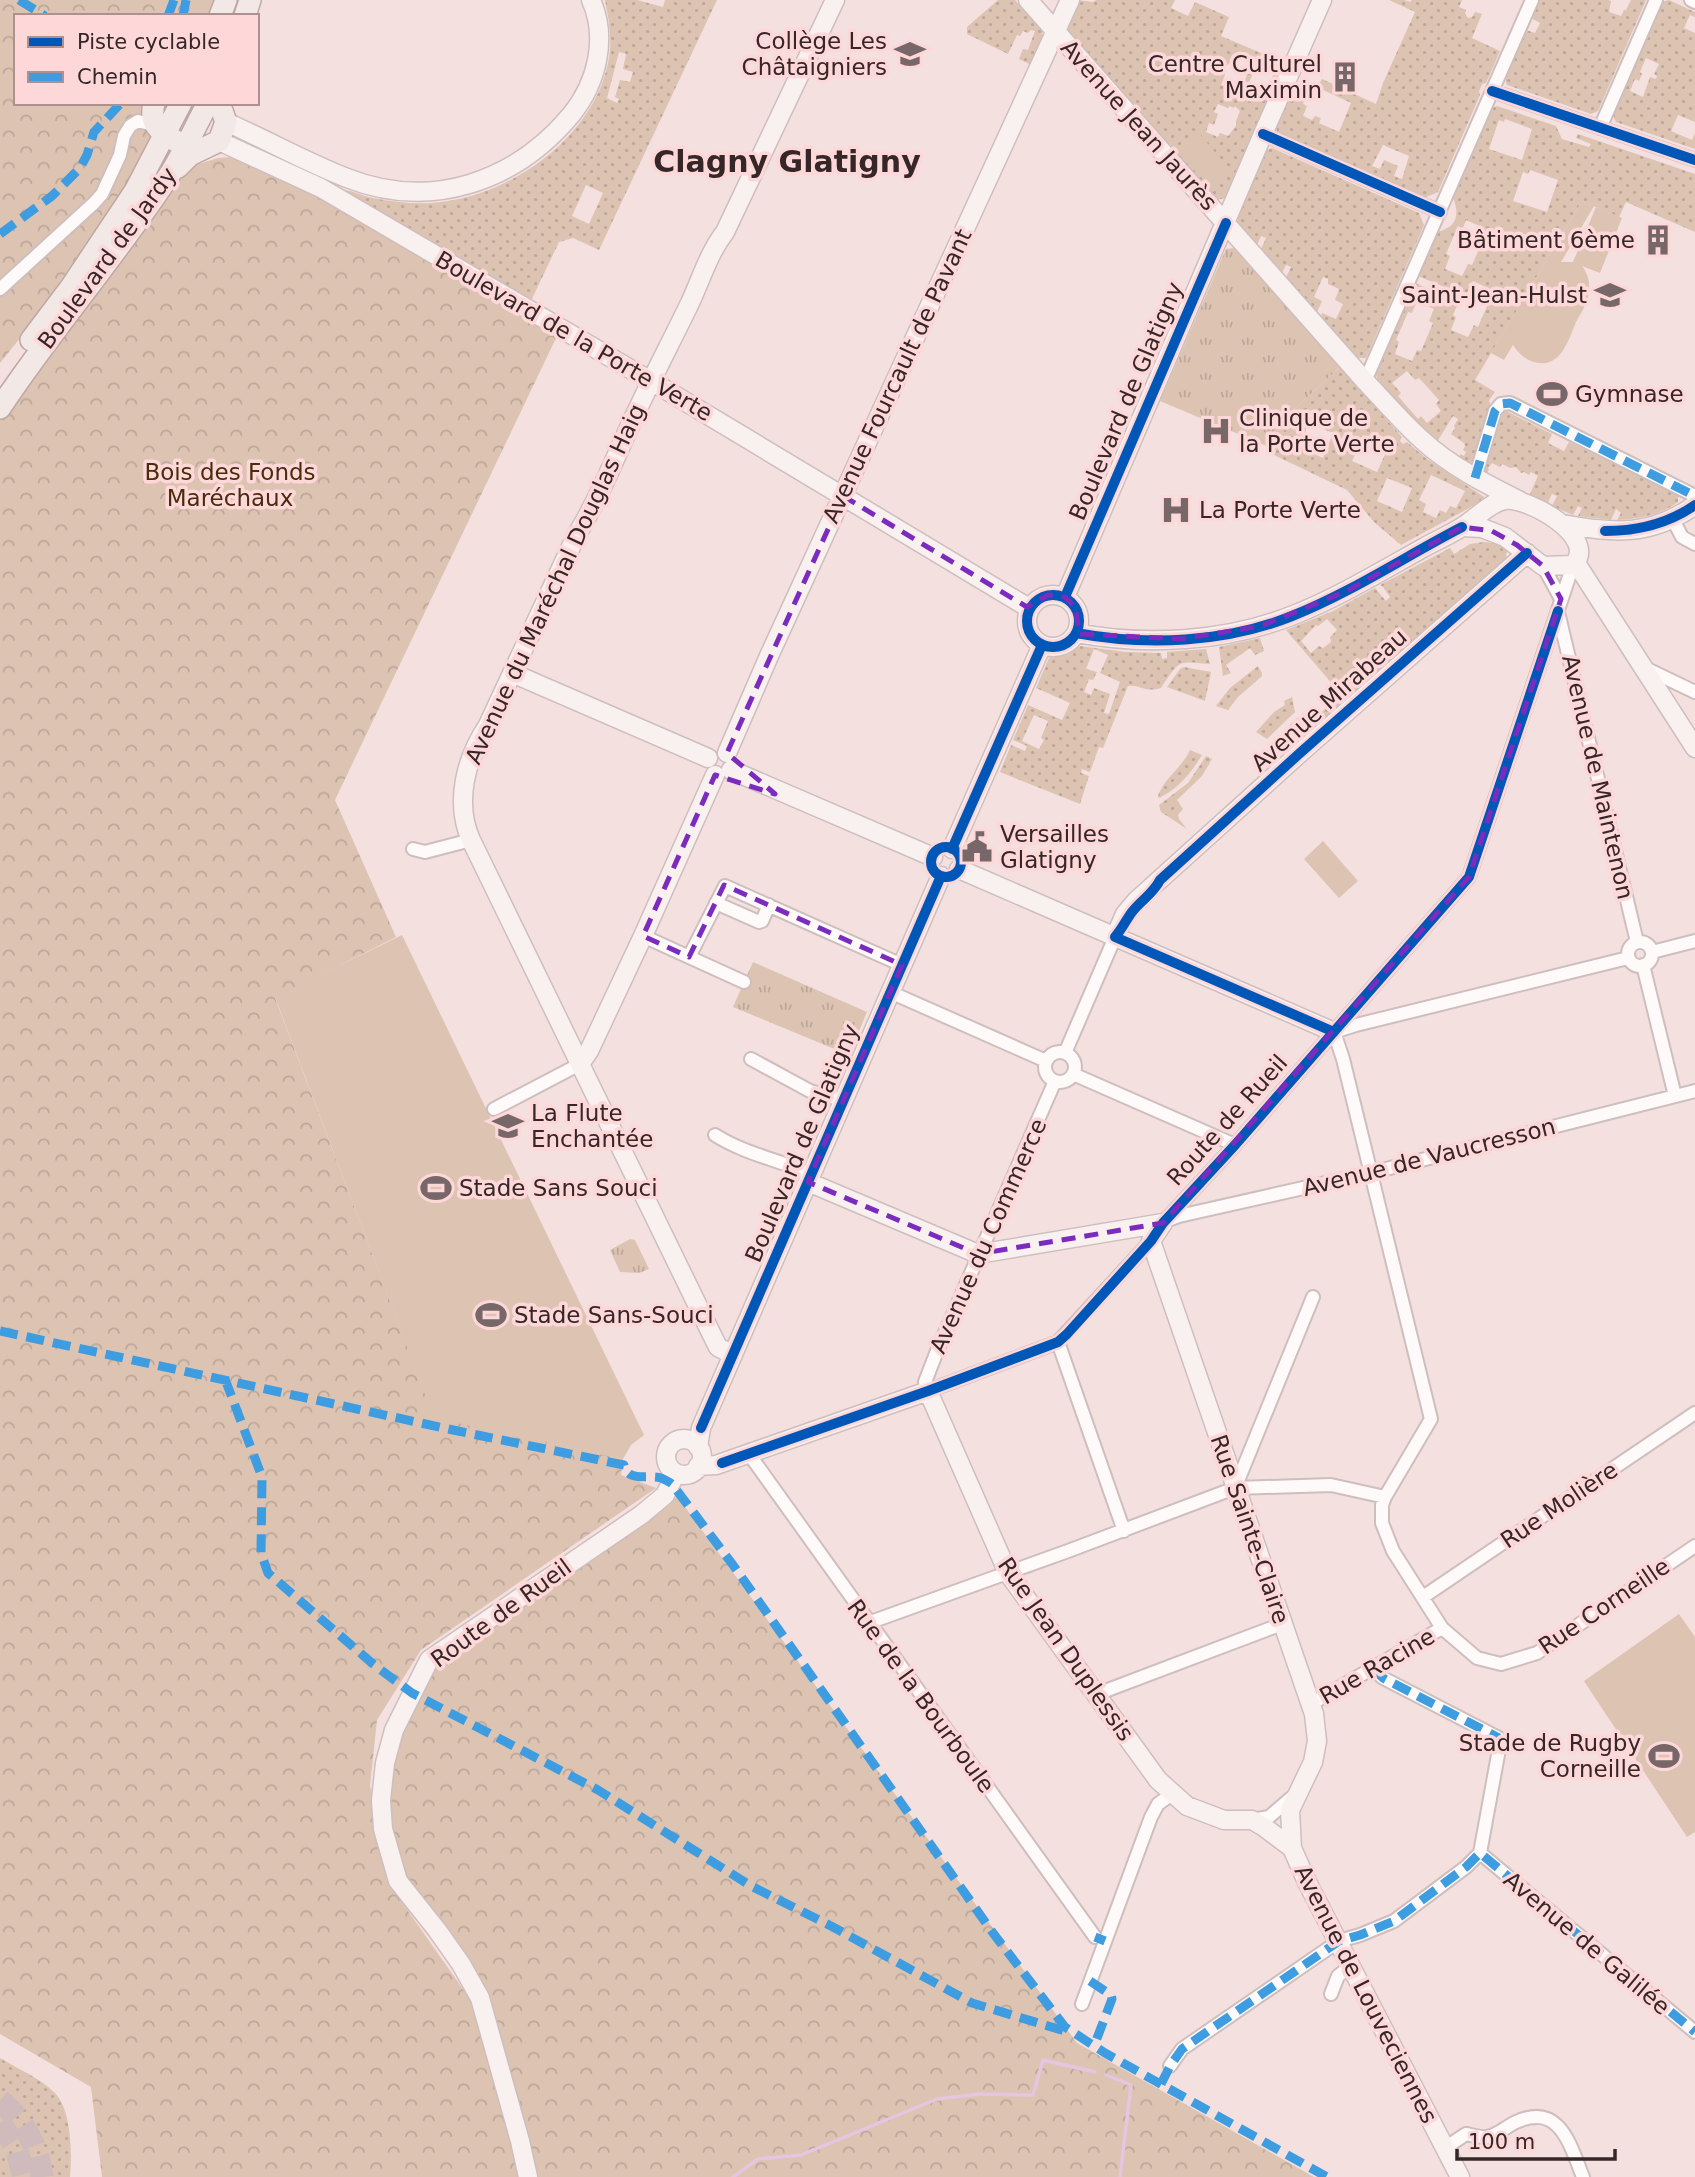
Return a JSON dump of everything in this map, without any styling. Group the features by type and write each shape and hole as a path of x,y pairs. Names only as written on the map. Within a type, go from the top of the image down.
{"main road":[{"path":"154,105 152,111 160,130 191,149 212,146 223,132 221,108 217,105"},
{"name":"Boulevard de Jardy","path":"0,386 135,191 160,130 179,105"},
{"name":"Boulevard de Jardy","path":"0,408 171,172 191,149 207,105"}],"street":[{"path":"223,132 349,179 382,188 403,192 428,191 480,181 527,158 545,143 577,107 593,75 598,57 598,23 591,0"},
{"name":"Avenue du Maréchal Douglas Haig","path":"733,1355 718,1347 712,1335 467,833 463,803 468,765 835,0"},
{"name":"Avenue Jean Jaurès","path":"1028,0 1365,381 1423,441 1481,482 1544,512 1562,524"},
{"name":"Avenue Fourcault de Pavant","path":"580,1064 589,1051 643,936 1070,0"},
{"name":"Boulevard de Glatigny","path":"1065,597 1322,0"},
{"path":"1365,381 1532,0"},
{"path":"1600,128 1656,0"},
{"path":"1492,91 1695,160"},
{"path":"0,289 83,215 102,194 130,126 138,121 160,130"},
{"name":"Boulevard de la Porte Verte","path":"223,132 651,381 1029,608"},
{"path":"1263,134 1440,212"},
{"path":"1492,531 1492,506 1481,482 1495,411 1501,404 1510,403 1695,496"},
{"path":"1076,633 1111,638 1182,639 1235,633 1261,626 1291,616 1347,590 1462,527 1492,506 1507,500 1520,501"},
{"path":"1562,524 1605,531 1638,529 1672,518 1695,505"},
{"path":"1672,518 1682,537 1695,544"},
{"path":"1562,524 1569,531 1576,559 1695,748"},
{"path":"1462,527 1492,531 1505,537 1543,566 1576,559 1605,531"},
{"name":"Avenue Mirabeau","path":"1115,937 1125,914 1136,901 1300,752 1527,553"},
{"name":"Route de Rueil","path":"696,1451 722,1462 928,1391 1058,1342 1235,1145 1472,872 1576,559"},
{"name":"Avenue de Maintenon","path":"1543,566 1559,605 1637,942"},
{"path":"1048,595 1065,597 1076,608 1079,616 1076,633 1069,641 1059,646 1042,645 1032,638 1027,626 1029,608 1034,602 1048,595"},
{"path":"952,849 1042,645"},
{"path":"1642,667 1695,692"},
{"path":"512,673 933,857"},
{"path":"413,849 425,852 471,841"},
{"path":"948,847 952,849 959,855 959,869 954,875 941,876 934,870 933,857 939,850 948,847"},
{"path":"959,869 1334,1032 1628,958"},
{"name":"Boulevard de Glatigny","path":"696,1451 701,1428 941,876"},
{"path":"689,957 725,886 902,965"},
{"path":"716,903 759,922 769,905"},
{"path":"643,936 744,982"},
{"path":"1065,1053 1115,937"},
{"path":"1652,952 1695,941"},
{"path":"1628,958 1630,946 1637,942 1645,942 1652,952"},
{"path":"1628,958 1636,965 1643,965 1649,962 1652,952"},
{"path":"1643,965 1675,1096"},
{"path":"890,992 1046,1061"},
{"path":"868,1623 1235,1488 1331,1485 1385,1497 1431,1419 1343,1059 1334,1032"},
{"path":"1056,1052 1065,1053 1074,1064 1073,1074 1067,1080 1055,1081 1045,1071 1046,1061 1056,1052"},
{"path":"751,1059 810,1091 842,1100"},
{"path":"494,1109 580,1064"},
{"path":"1073,1074 1235,1145"},
{"name":"Avenue du Commerce","path":"928,1391 925,1382 1055,1081"},
{"name":"Avenue de Vaucresson","path":"1156,1230 1179,1216 1370,1173 1695,1091"},
{"path":"715,1135 751,1154 778,1160 810,1178 978,1254 1156,1230"},
{"name":"Rue Sainte-Claire","path":"1156,1230 1235,1488 1317,1728 1316,1750 1308,1774 1299,1790 1278,1811"},
{"path":"1235,1488 1313,1297"},
{"path":"1058,1342 1124,1531"},
{"name":"Rue Jean Duplessis","path":"928,1391 1008,1573 1143,1761 1172,1794 1187,1806 1213,1816 1224,1820 1252,1821 1269,1817 1278,1811"},
{"name":"Rue Molière","path":"1423,1597 1695,1413"},
{"path":"674,1442 696,1451 689,1474 676,1473 670,1469 667,1452 674,1442"},
{"name":"Rue de la Bourboule","path":"748,1454 1096,1937"},
{"name":"Route de Rueil","path":"528,2177 480,1998 461,1964 398,1881 383,1829 381,1800 385,1763 394,1730 429,1660 641,1515 665,1495 676,1473"},
{"name":"Rue Corneille","path":"1385,1497 1382,1523 1392,1551 1442,1628 1477,1658 1502,1664 1536,1653 1695,1546"},
{"path":"1097,1695 1282,1623"},
{"name":"Rue Racine","path":"1311,1704 1442,1628"},
{"path":"1170,2066 1182,2049 1339,1941 1394,1921 1466,1867 1480,1853 1499,1738 1383,1678 1371,1668"},
{"name":"Avenue de Louveciennes","path":"1299,1790 1290,1810 1292,1848 1307,1882 1460,2177"},
{"path":"1082,2004 1151,1817 1158,1804 1172,1794"},
{"name":"Avenue de Louveciennes","path":"1252,1821 1292,1848"},
{"name":"Avenue de Galilée","path":"1480,1853 1695,2032"},
{"path":"1331,1994 1338,1976 1352,1965"},
{"path":"1445,2148 1466,2134 1487,2137 1531,2115 1544,2117 1556,2124 1566,2135 1583,2177"}],"highlighted area":[{"path":"843,496 1027,607 1048,595 1065,597 1076,608 1079,634 1182,639 1261,626 1347,591 1462,527 1492,531 1517,545 1543,566 1561,599 1469,877 1163,1223 978,1254 808,1182 902,965 724,885 689,957 643,936 715,775 775,794 727,753"}],"green space":[{"path":"0,0 214,0 209,14 14,14 14,105 171,105 114,216 72,264 29,327 0,363"},
{"path":"605,0 637,0 663,7 665,0 717,0 599,250 573,238 559,242 530,303 337,189 388,201 432,203 460,199 489,190 542,160 565,140 585,116 599,91 610,47","holes":["619,52 626,54 623,69 633,72 630,82 620,80 615,97 619,99 617,103 607,98","586,185 603,193 589,224 572,216"]},
{"path":"998,0 1015,0 1042,31 1043,38 1031,65 1019,59 1023,49 1028,50 1035,31 1023,31 1020,36 1017,35 1008,54 967,34 967,27"},
{"path":"1077,0 1175,0 1171,8 1188,16 1195,2 1229,17 1221,36 1284,63 1225,198 1217,200 1068,31 1067,22","holes":["1238,52 1254,59 1241,93 1221,85 1225,68 1229,63 1232,64","1259,60 1266,63 1264,69 1274,73 1265,95 1247,87","1218,104 1228,108 1235,106 1240,111 1236,126 1228,136 1220,133 1218,137 1206,132 1209,123 1214,125 1218,114 1214,112"]},
{"path":"1389,0 1462,0 1459,7 1466,10 1468,18 1475,12 1482,14 1472,38 1500,51 1486,83 1482,84 1480,95 1438,192 1424,198 1278,134 1275,126 1292,87 1307,94 1303,104 1307,106 1303,116 1312,120 1315,116 1321,118 1319,123 1339,132 1351,103 1321,89 1319,84 1322,79 1376,104 1415,12","holes":["1383,145 1409,156 1402,179 1394,176 1398,166 1384,160 1380,169 1372,166"]},
{"path":"1539,0 1608,0 1611,1 1609,12 1621,16 1631,0 1646,0 1598,111 1591,114 1507,85 1505,79 1526,30 1535,33 1540,23 1531,18"},
{"path":"1669,0 1695,12 1695,17 1690,15 1684,28 1695,33 1695,122 1678,115 1671,131 1692,140 1695,133 1695,149 1616,122 1613,116 1662,2","holes":["1646,58 1659,64 1654,74 1656,79 1650,77 1643,97 1630,91 1635,79 1639,81"]},
{"path":"1497,106 1556,126 1562,139 1589,147 1591,144 1576,138 1578,134 1695,174 1695,232 1626,202 1619,217 1582,201 1475,380 1495,392 1489,400 1491,407 1473,462 1468,463 1459,457 1466,452 1463,450 1464,443 1451,434 1458,419 1453,416 1437,442 1415,424 1377,380 1376,373 1415,283 1454,299 1456,292 1418,276 1437,232 1449,227 1455,220 1453,198 1492,108","holes":["1505,119 1532,129 1522,160 1489,149 1499,120 1504,122","1530,170 1558,180 1547,212 1513,201 1523,172 1528,174","1466,220 1484,228 1481,236 1484,238 1472,265 1468,264 1462,276 1445,269 1450,256 1446,254 1458,226 1463,228","1473,281 1490,289 1485,301 1488,304 1478,327 1474,325 1468,337 1451,330 1456,317 1453,315 1463,292 1467,293","1417,301 1434,309 1429,321 1433,323 1421,351 1417,350 1412,361 1395,354 1399,342 1396,340 1408,312 1412,313","1407,371 1415,380 1419,378 1439,400 1436,404 1441,411 1427,423 1421,416 1418,419 1398,396 1401,393 1392,383"]},
{"path":"1198,132 1231,171 1214,186 1180,148"},
{"path":"1272,148 1419,213 1424,225 1366,358 1358,358 1321,316 1322,313 1336,319 1343,304 1335,300 1339,289 1328,284 1328,279 1323,277 1314,297 1322,301 1317,312 1286,277 1291,267 1286,265 1282,273 1261,249 1266,238 1261,236 1257,245 1238,223 1237,216 1264,151"},
{"name":"Bois des Fonds Maréchaux","path":"233,157 298,185 558,334 335,800 396,937 275,998 434,1417 623,1459 621,1475 656,1488 421,1650 377,1720 370,1786 387,1881 472,2002 521,2169 521,2177 102,2177 91,2087 0,2034 0,414 186,168 218,158"},
{"path":"1582,201 1594,206 1561,262 1573,262 1596,207 1622,218 1600,273 1582,266 1588,278 1588,296 1564,349 1550,362 1543,363 1529,360 1513,345 1504,360 1491,353"},
{"path":"1234,248 1340,367 1292,411 1276,450 1160,401 1226,249"},
{"path":"1340,367 1402,437 1400,441 1403,444 1407,442 1427,459 1484,497 1482,501 1401,545 1374,522 1347,490 1274,455 1292,411","holes":["1309,423 1333,433 1323,458 1299,447","1362,438 1388,448 1377,472 1352,461","1431,475 1465,491 1456,508 1450,506 1446,513 1440,510 1436,518 1423,512 1426,504 1419,500","1387,478 1412,488 1402,512 1377,501"]},
{"path":"1504,410 1552,434 1548,443 1564,451 1569,442 1678,495 1678,502 1657,513 1633,519 1617,520 1621,513 1616,509 1611,520 1578,516 1582,508 1578,506 1573,515 1552,506 1557,496 1552,494 1547,504 1529,496 1538,476 1531,472 1529,475 1521,473 1516,467 1510,468 1502,464 1500,467 1492,463 1486,475 1483,470"},
{"path":"1494,543 1508,550 1508,560 1379,674 1374,668 1370,671 1375,678 1351,699 1337,683 1334,686 1286,630 1333,611 1375,588 1386,601 1390,597 1380,585 1450,548 1454,554 1470,544","holes":["1327,619 1337,630 1330,637 1331,642 1323,648 1319,646 1311,653 1301,641 1316,625"]},
{"path":"1260,638 1264,651 1255,655 1250,648 1226,665 1231,673 1223,676 1219,647"},
{"path":"1080,646 1161,653 1162,659 1167,658 1167,652 1206,649 1210,664 1180,664 1161,688 1150,690 1128,686 1103,748 1099,747 1090,772 1082,769 1081,773 1089,776 1080,804 1000,772 1011,745 1025,751 1027,746 1013,740 1028,705 1062,720 1070,703 1036,688 1049,658 1067,655","holes":["1094,649 1108,655 1100,673 1120,682 1109,714 1104,713 1110,694 1094,688 1091,695 1084,692 1089,679 1093,680 1097,672 1086,669","1034,715 1048,721 1039,749 1022,741"]},
{"path":"1258,666 1262,676 1238,697 1228,710 1216,706 1230,688"},
{"path":"1184,667 1211,672 1205,701 1167,687"},
{"path":"1341,694 1348,702 1300,745 1287,733 1286,728 1303,713 1311,722"},
{"path":"1292,697 1295,712 1267,739 1256,732 1274,712 1285,705 1284,701"},
{"path":"1190,750 1202,755 1184,780 1159,798 1164,784"},
{"path":"1206,756 1212,759 1202,776 1177,800 1183,809 1178,815 1179,819 1187,829 1161,812 1159,805 1188,783"},
{"path":"1323,841 1358,881 1339,898 1304,859"},
{"name":"Stade Sans Souci","path":"402,935 644,1435 631,1445 623,1459 434,1418 275,997"},
{"path":"753,962 867,1012 849,1055 733,1007"},
{"path":"630,1239 635,1240 649,1269 639,1273 620,1272 610,1250"},
{"path":"677,1496 1077,2043 1314,2177 532,2177 489,1998 402,1875 383,1786 396,1726 440,1660 669,1505"},
{"name":"Stade de Rugby Corneille","path":"1679,1614 1695,1637 1695,1832 1687,1837 1584,1681"},
{"path":"0,2058 43,2083 61,2101 70,2133 70,2177 0,2177"}],"waterway":[{"path":"733,2177 758,2159 801,2155 937,2099 980,2094 1033,2095 1043,2060 1095,2072"},
{"path":"1106,2075 1131,2085 1120,2177"}],"tunnel":[{"path":"0,2101 9,2108 28,2134 42,2177"},
{"path":"0,2123 16,2147 24,2177"}],"marked path":[{"path":"19,0 42,14"},
{"path":"169,14 174,0"},
{"path":"183,14 186,0"},
{"path":"0,234 52,196 80,168 94,132 119,105"},
{"path":"1475,478 1495,411 1501,404 1510,403 1695,496"},
{"path":"0,1331 624,1465 626,1471 634,1476 656,1477 671,1483 733,1565 993,1933 1065,2027 1105,2053 1327,2177"},
{"path":"225,1379 262,1477 261,1553 268,1573 373,1664 412,1693 598,1790 751,1886 972,2003 1068,2032"},
{"path":"1372,1668 1383,1678 1499,1738"},
{"path":"1161,2084 1182,2049 1339,1941 1394,1921 1466,1867 1480,1853 1695,2032"},
{"path":"1095,1937 1105,1941"},
{"path":"1090,1981 1111,1995 1112,1999 1094,2046"}],"cycle path":[{"path":"1492,91 1695,160"},
{"path":"1263,134 1440,212"},
{"path":"1065,597 1226,223"},
{"path":"1605,531 1652,525 1685,512 1695,505"},
{"path":"1076,633 1130,640 1186,640 1267,625 1336,596 1462,527"},
{"path":"1334,1032 1115,937 1132,912 1160,880 1527,553"},
{"path":"1053,595 1072,602 1079,621 1072,640 1053,647 1034,640 1027,621 1034,602 1053,595"},
{"path":"722,1463 928,1391 1058,1342 1067,1334 1469,877 1558,611"},
{"path":"952,849 1042,645"},
{"path":"946,847 956,852 961,862 956,872 946,877 936,872 931,862 936,852 946,847"},
{"path":"701,1428 941,876"}],"place":[{"name":"Collège Les Châtaigniers","path":"910,54"},
{"name":"Centre Culturel Maximin","path":"1345,77"},
{"name":"Bâtiment 6ème","path":"1658,240"},
{"name":"Saint-Jean-Hulst","path":"1610,295"},
{"name":"Gymnase","path":"1552,394"},
{"name":"Clinique de la Porte Verte","path":"1216,431"},
{"name":"La Porte Verte","path":"1176,510"},
{"name":"Versailles Glatigny","path":"977,847"},
{"name":"La Flute Enchantée","path":"508,1126"},
{"name":"Stade Sans Souci","path":"436,1188"},
{"name":"Stade Sans-Souci","path":"491,1315"},
{"name":"Stade de Rugby Corneille","path":"1664,1756"}],"district":[{"name":"Clagny Glatigny","path":"787,161"}]}
